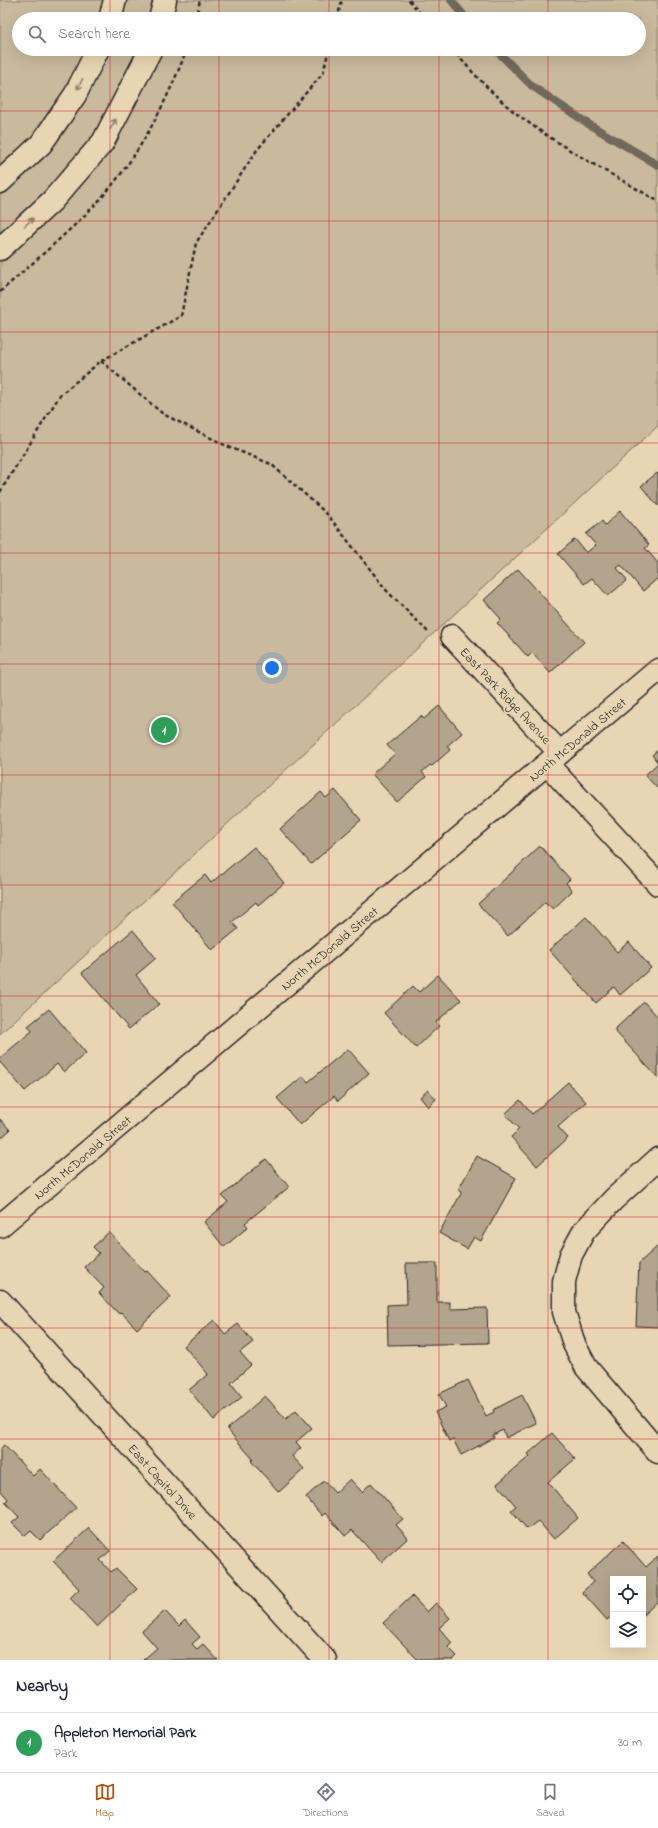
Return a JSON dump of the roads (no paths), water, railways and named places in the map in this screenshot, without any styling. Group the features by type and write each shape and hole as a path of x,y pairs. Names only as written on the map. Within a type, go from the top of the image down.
{"street":[{"path":"112,12 115,0"},
{"path":"162,12 165,0"},
{"path":"0,182 41,144 75,95 94,56"},
{"path":"0,249 52,201 103,142 147,56"},
{"name":"East Park Ridge Avenue","path":"456,641 658,884"},
{"name":"North McDonald Street","path":"0,1226 658,670"},
{"path":"658,1159 614,1199 584,1231 571,1255 564,1281 564,1312 574,1344 586,1366 658,1452"},
{"name":"East Capitol Drive","path":"0,1302 325,1660"}],"waterway":[{"path":"451,0 461,12"},
{"path":"502,56 532,86 590,125 658,165"}],"place":[{"name":"Appleton Memorial Park","path":"164,730"}]}
